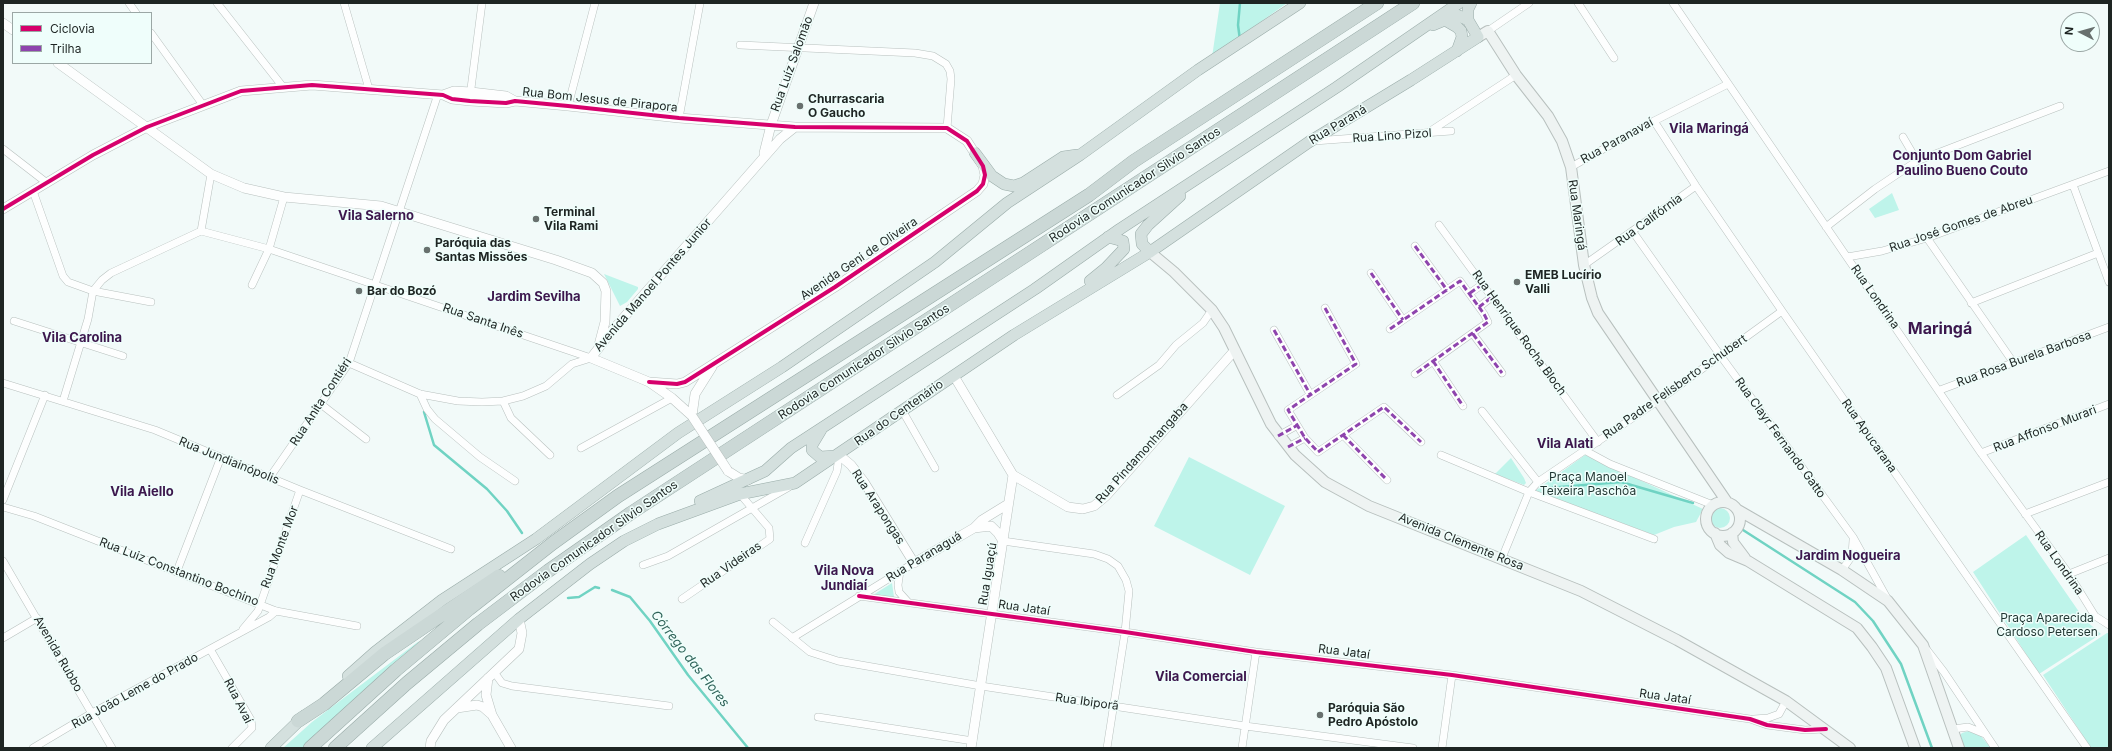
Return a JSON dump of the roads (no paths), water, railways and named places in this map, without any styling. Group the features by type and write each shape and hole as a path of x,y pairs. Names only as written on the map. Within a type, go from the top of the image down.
{"highway":[{"path":"271,748 298,721 375,652 442,600 536,539 678,433 782,367 935,262 1007,203 1080,155 1198,70 1300,3"},
{"name":"Rodovia Comunicador Silvio Santos","path":"310,748 396,670 553,543 618,496 1089,195 1134,161 1377,3"},
{"name":"Rodovia Comunicador Silvio Santos","path":"335,748 407,683 478,624 548,571 631,512 1413,3"},
{"path":"737,490 749,480 765,471 791,448 1035,289 1108,237 1337,87 1459,3"},
{"path":"1471,3 1468,10 1468,20 1478,37"},
{"path":"1412,35 1457,15 1468,20"},
{"path":"1445,20 1461,31 1462,38 1457,51"},
{"name":"Rua Paraná","path":"1150,252 1309,142 1478,37"},
{"path":"975,153 992,176 1004,184 1014,186 1023,183 1063,157 1080,155"},
{"path":"1150,252 1142,244 1140,239 1141,234 1148,225 1173,201 1201,181 1213,168"},
{"path":"1055,309 1106,268 1121,253 1125,245 1123,241 1108,237"},
{"name":"Rua do Centenário","path":"795,483 839,455 902,410 1055,309 1150,252"},
{"path":"822,429 812,445 812,450 820,457 839,455"},
{"path":"372,748 519,619 590,564 624,541 658,524 737,490 795,483"},
{"path":"298,721 324,704 384,654 501,575 553,543"}],"main road":[{"name":"Rua Paraná","path":"1478,37 1488,31"},
{"name":"Rua Maringá","path":"1488,31 1516,75 1548,116 1562,141 1571,167 1584,265 1592,298 1598,313 1659,400 1727,502"},
{"name":"Avenida Clemente Rosa","path":"1150,252 1174,272 1212,310 1235,350 1261,406 1278,436 1314,473 1342,493 1369,506 1502,558 1582,592 1677,640 1786,701 1850,748"},
{"path":"1888,600 1842,570 1738,510 1727,502 1713,505 1710,508 1706,518 1709,527 1723,548 1748,561 1856,628 1872,647 1886,668 1915,748"},
{"path":"1715,534 1724,536 1736,530 1740,520 1738,510"},
{"path":"1732,533 1733,542 1748,561"},
{"name":"Rua Clayr Fernando Gatto","path":"1888,600 1923,645 1959,748"}],"street":[{"path":"129,3 135,12"},
{"path":"217,3 283,88"},
{"path":"344,3 369,89"},
{"path":"470,96 482,3"},
{"path":"568,106 595,3"},
{"path":"679,118 700,3"},
{"name":"Rua Luíz Salomão","path":"760,162 767,145 771,125 814,3"},
{"name":"Rua Paraná","path":"1488,31 1529,3"},
{"path":"1578,3 1614,58"},
{"name":"Rua Londrina","path":"1673,3 1826,227 1940,390 1981,453 2069,574 2095,616 2109,625"},
{"path":"3,23 12,29"},
{"path":"152,35 203,105"},
{"path":"740,45 914,53 940,58 946,64 951,79 947,128 967,141 975,153"},
{"path":"59,64 211,174 244,188 284,197 366,204 400,212 556,260 592,274 603,283 606,291 605,322 599,345"},
{"path":"1428,133 1516,75"},
{"name":"Rua Paranavaí","path":"1571,167 1654,121 1728,84"},
{"name":"Rua Bom Jesus de Pirapora","path":"3,209 94,155 147,127 241,92 312,85 441,94 454,91 470,96 506,103 515,101 679,118 795,127 947,128"},
{"name":"Rua Anita Contiéri","path":"270,477 322,405 349,363 441,94"},
{"path":"1826,227 1875,189 1917,161 2060,106"},
{"name":"Rua Apucarana","path":"1654,121 1696,186 1782,311 2086,748"},
{"name":"Avenida Manoel Pontes Junior","path":"349,363 420,394 458,401 503,401 523,396 546,386 572,364 591,358 599,345 780,139 795,127"},
{"name":"Rua Lino Pizol","path":"1309,142 1451,131"},
{"path":"1903,137 1917,161"},
{"path":"3,149 47,183"},
{"name":"Avenida Geni de Oliveira","path":"648,382 677,384 714,364 835,287 977,191 983,184 984,175 983,166 975,153"},
{"name":"Rua José Gomes de Abreu","path":"1847,257 1882,250 1927,238 2109,171"},
{"path":"63,401 92,305 93,291 102,280 111,273 200,231 211,174"},
{"path":"2073,185 2109,282"},
{"name":"Rua Califórnia","path":"1584,265 1633,232 1696,186"},
{"path":"34,191 63,276 72,285 93,291 151,302"},
{"path":"252,285 269,249 284,197"},
{"name":"Rua Henrique Rocha Bloch","path":"1439,225 1598,442"},
{"name":"Rua Santa Inês","path":"200,231 269,249 591,358 648,382"},
{"name":"Rua Clayr Fernando Gatto","path":"1633,232 1853,538 1888,600"},
{"path":"1927,238 2013,362"},
{"path":"1415,246 1447,290"},
{"path":"1582,251 1591,254 1602,253"},
{"path":"1971,303 2098,253"},
{"path":"1371,273 1403,320"},
{"path":"1390,329 1460,281 1479,306 1488,322 1415,374"},
{"path":"1470,293 1483,284"},
{"path":"1479,306 1492,297"},
{"path":"1325,308 1356,364 1288,410 1296,426 1318,452 1384,407 1421,442"},
{"path":"1117,395 1159,365 1176,345 1203,323 1212,310"},
{"name":"Rua Padre Felisberto Schubert","path":"1502,558 1529,492 1538,482 1586,451 1659,400 1782,311"},
{"path":"14,321 123,356"},
{"name":"Rua Rosa Burela Barbosa","path":"1940,390 2109,327"},
{"path":"1274,330 1310,394"},
{"path":"1473,334 1502,373"},
{"name":"Rua Pindamonhangaba","path":"1013,475 1068,507 1083,510 1094,506 1106,496 1235,350"},
{"path":"1433,361 1463,406"},
{"path":"692,416 696,394 714,364"},
{"path":"954,376 1013,475"},
{"path":"648,382 672,398 692,416 728,471 737,490 753,508"},
{"name":"Rua Jundiainópolis","path":"3,383 155,430 300,490 451,549"},
{"path":"420,394 427,409 435,419 480,457 515,481"},
{"path":"3,500 45,395"},
{"path":"581,448 672,398"},
{"path":"503,401 511,418 550,455"},
{"name":"Rua Affonso Murari","path":"1981,453 2109,404"},
{"path":"322,405 366,439"},
{"path":"902,410 935,468"},
{"path":"1482,411 1538,482"},
{"path":"1278,436 1296,426"},
{"path":"1343,436 1387,480"},
{"path":"1288,447 1305,438"},
{"path":"1586,451 1610,464 1713,505"},
{"path":"805,543 837,471 839,455"},
{"name":"Rua Arapongas","path":"839,455 851,465 864,482 914,563"},
{"path":"1441,455 1529,492 1654,539"},
{"path":"177,571 221,457"},
{"path":"728,471 739,478 749,480"},
{"name":"Rua Iguaçú","path":"972,745 1013,475"},
{"path":"2025,514 2109,482"},
{"name":"Rua do Centenário","path":"643,565 668,556 795,483"},
{"name":"Rua Monte Mor","path":"260,603 300,490"},
{"name":"Rua Paranaguá","path":"792,638 859,596 974,528 982,520 1008,504"},
{"name":"Rua Luiz Constantino Bochino","path":"3,507 34,516 260,603 276,611 357,626"},
{"name":"Rua Videiras","path":"682,599 770,539 769,528 753,508"},
{"name":"Rua Paranaguá","path":"974,528 991,526 998,532 1003,541"},
{"path":"1842,570 1852,556 1853,538"},
{"path":"1003,541 1094,554 1108,559 1118,566 1126,580 1129,591 1125,632 1107,748"},
{"path":"2069,574 2109,558"},
{"name":"Avenida Rubbo","path":"3,561 112,748"},
{"path":"900,572 898,585 899,592 908,602"},
{"name":"Rua Jataí","path":"859,596 992,613 1256,652 1452,675 1750,719 1767,725 1805,730 1826,729"},
{"name":"Rua João Leme do Prado","path":"238,635 254,616 260,603"},
{"name":"Rua João Leme do Prado","path":"33,748 92,713 238,635 269,617 276,611"},
{"path":"3,638 37,618"},
{"path":"430,748 431,741 436,730 455,708 519,649 522,633 519,619"},
{"name":"Rua Ibiporã","path":"773,622 810,652 838,661 981,686 1245,726 1413,748"},
{"name":"Rua Clayr Fernando Gatto","path":"1923,645 1944,672 1995,748"},
{"name":"Rua Avaí","path":"210,649 251,720 252,728 232,748"},
{"path":"1242,748 1256,652"},
{"path":"491,675 502,683 512,686 668,706"},
{"path":"491,675 486,695 492,715 511,748"},
{"path":"1442,748 1452,675"},
{"path":"1750,719 1768,718 1779,714 1786,701"},
{"path":"455,708 477,704 492,715"},
{"path":"818,717 972,745"},
{"path":"1953,729 1960,726 1968,727 1986,734"}],"waterway":[{"path":"1240,3 1238,25 1240,40"},
{"name":"Córrego das Flores","path":"424,412 434,445 487,489 507,511 522,533"},
{"path":"1548,488 1621,482 1693,503"},
{"path":"1743,530 1855,602 1873,621 1901,664 1932,748"},
{"name":"Córrego das Flores","path":"568,598 579,597 595,587 599,588"},
{"name":"Córrego das Flores","path":"612,590 630,597 650,621 688,675 748,748"}],"place":[{"name":"Churrascaria O Gaucho","path":"800,106"},
{"name":"Terminal Vila Rami","path":"536,219"},
{"name":"Paróquia das Santas Missões","path":"427,250"},
{"name":"EMEB Lucírio Valli","path":"1517,282"},
{"name":"Bar do Bozó","path":"359,291"},
{"name":"Paróquia São Pedro Apóstolo","path":"1320,715"}],"district":[{"name":"Vila Maringá","path":"1709,129"},
{"name":"Conjunto Dom Gabriel Paulino Bueno Couto","path":"1962,164"},
{"name":"Vila Salerno","path":"376,216"},
{"name":"Jardim Sevilha","path":"534,297"},
{"name":"Maringá","path":"1940,329"},
{"name":"Vila Carolina","path":"82,338"},
{"name":"Vila Alati","path":"1565,444"},
{"name":"Vila Aiello","path":"142,492"},
{"name":"Jardim Nogueira","path":"1848,556"},
{"name":"Vila Nova Jundiaí","path":"844,578"},
{"name":"Vila Comercial","path":"1201,677"}],"park label":[{"name":"Praça Manoel Teixeira Paschôa","path":"1588,484"},
{"name":"Praça Aparecida Cardoso Petersen","path":"2047,625"}]}
